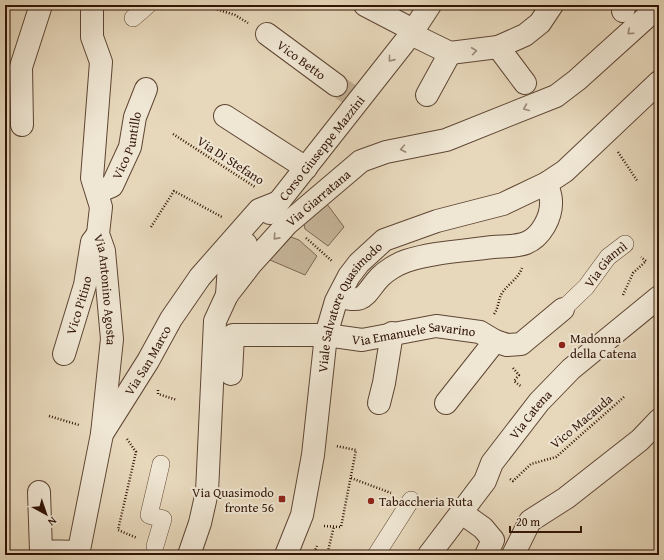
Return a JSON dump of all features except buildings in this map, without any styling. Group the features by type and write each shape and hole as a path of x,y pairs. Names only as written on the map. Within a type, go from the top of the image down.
{"street":[{"path":"22,125 21,68 41,5"},
{"path":"132,18 148,5"},
{"path":"365,5 450,53 498,47 525,35 540,24 552,5"},
{"name":"Corso Giuseppe Mazzini","path":"227,295 229,265 306,168 349,94 412,32 430,5"},
{"name":"Via Giarratana","path":"189,555 200,523 207,492 215,321 227,295 252,264 288,223 329,186 361,161 386,152 446,140 556,96 577,80 659,6"},
{"name":"Via Antonino Agosta","path":"93,8 92,37 101,62 92,178 98,192 101,207 98,234 104,251 112,339 102,434"},
{"name":"Vico Betto","path":"267,34 349,94"},
{"path":"498,47 525,83"},
{"path":"427,95 450,53"},
{"name":"Viale Salvatore Quasimodo","path":"286,555 302,515 313,455 326,335 339,296 349,276 359,263 384,240 437,222 503,204 547,183 565,171 659,82"},
{"name":"Vico Puntillo","path":"98,192 112,186 119,171 130,147 135,117 146,89"},
{"path":"225,116 306,168"},
{"path":"339,296 352,301 361,298 372,290 380,277 405,261 444,253 527,243 540,233 549,218 551,201 547,183"},
{"name":"Via San Marco","path":"78,554 102,434 148,361 171,319 200,277 259,210 279,202"},
{"name":"Vico Pitino","path":"64,354 85,285 92,242 98,234"},
{"name":"Via Giannì","path":"488,340 507,345 521,344 563,309 586,287 608,257 625,244"},
{"name":"Via Catena","path":"429,555 485,481 492,463 539,402 571,369 659,297"},
{"name":"Via Emanuele Savarino","path":"230,374 233,335 326,335 362,340 392,333 436,326 488,340"},
{"path":"379,403 384,383 392,333"},
{"path":"446,403 488,340"},
{"path":"513,555 530,521 566,498 640,440 659,420"},
{"path":"154,546 163,520 149,515 161,464"},
{"path":"39,492 41,551 78,554"},
{"path":"376,555 411,500"},
{"path":"462,513 483,528 493,540 486,555"}],"path":[{"path":"203,5 235,15 267,34"},
{"name":"Via Di Stefano","path":"173,134 279,202"},
{"path":"612,156 623,146"},
{"path":"618,151 638,182"},
{"path":"151,227 174,191 222,217 229,216"},
{"name":"Via Giannì","path":"621,300 633,273 646,261 625,244"},
{"path":"488,340 502,294 520,273 524,264"},
{"name":"Via Emanuele Savarino","path":"488,340 519,375 514,381 539,402"},
{"name":"Vico Macauda","path":"492,463 513,481 531,464 556,457 624,397"},
{"path":"49,416 102,434"},
{"path":"322,533 324,525 341,527 356,450 336,446 337,438"},
{"path":"327,555 334,526"},
{"path":"313,555 319,540"}],"shaded area":[{"path":"327,204 344,227 328,246 305,229 304,224"},
{"path":"291,237 299,240 317,256 305,275 270,260"}],"tunnel":[{"path":"336,85 352,96"}],"place":[{"name":"Madonna della Catena","path":"562,345"},
{"name":"Via Quasimodo fronte 56","path":"282,499"},
{"name":"Tabaccheria Ruta","path":"371,501"}]}
